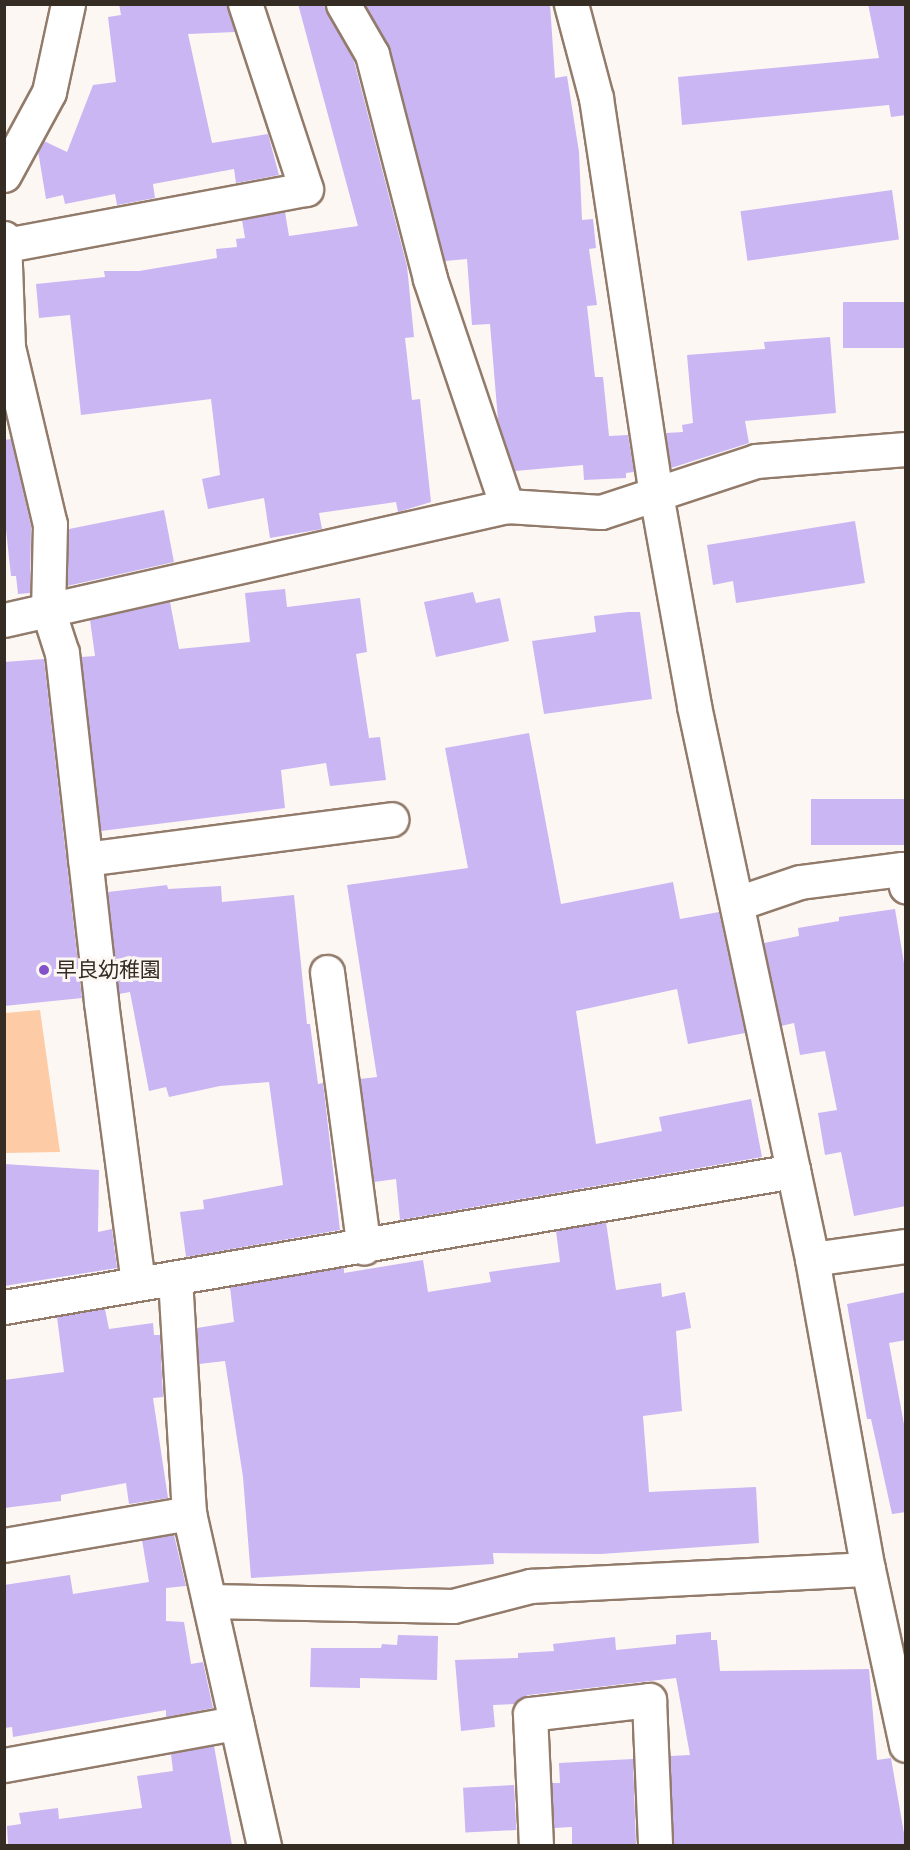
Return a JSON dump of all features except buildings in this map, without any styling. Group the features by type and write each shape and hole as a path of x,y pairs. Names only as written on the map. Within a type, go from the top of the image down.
{"street":[{"path":"4,174 49,92 68,4"},
{"path":"138,1284 85,859 63,653 48,610 50,524 8,347 5,241 306,189 245,4"},
{"path":"343,4 372,54 430,279 507,506"},
{"path":"571,4 596,98 656,494 694,706 738,903 812,1259 868,1569 906,1745"},
{"path":"4,620 507,506 601,512 756,461 906,449"},
{"path":"85,859 390,819"},
{"path":"738,903 800,882 902,869 906,887"},
{"path":"327,972 364,1248"},
{"path":"4,1307 364,1248 793,1171"},
{"path":"812,1259 906,1246"},
{"path":"175,1278 189,1513 264,1845"},
{"path":"4,1545 189,1513"},
{"path":"209,1601 453,1606 531,1586 868,1569"},
{"path":"536,1845 530,1714 649,1700 655,1845"},
{"path":"4,1765 236,1723"}],"shaded area":[{"path":"40,1010 60,1152 5,1153 5,1013"}],"place":[{"name":"早良幼稚園","path":"44,970"}]}
